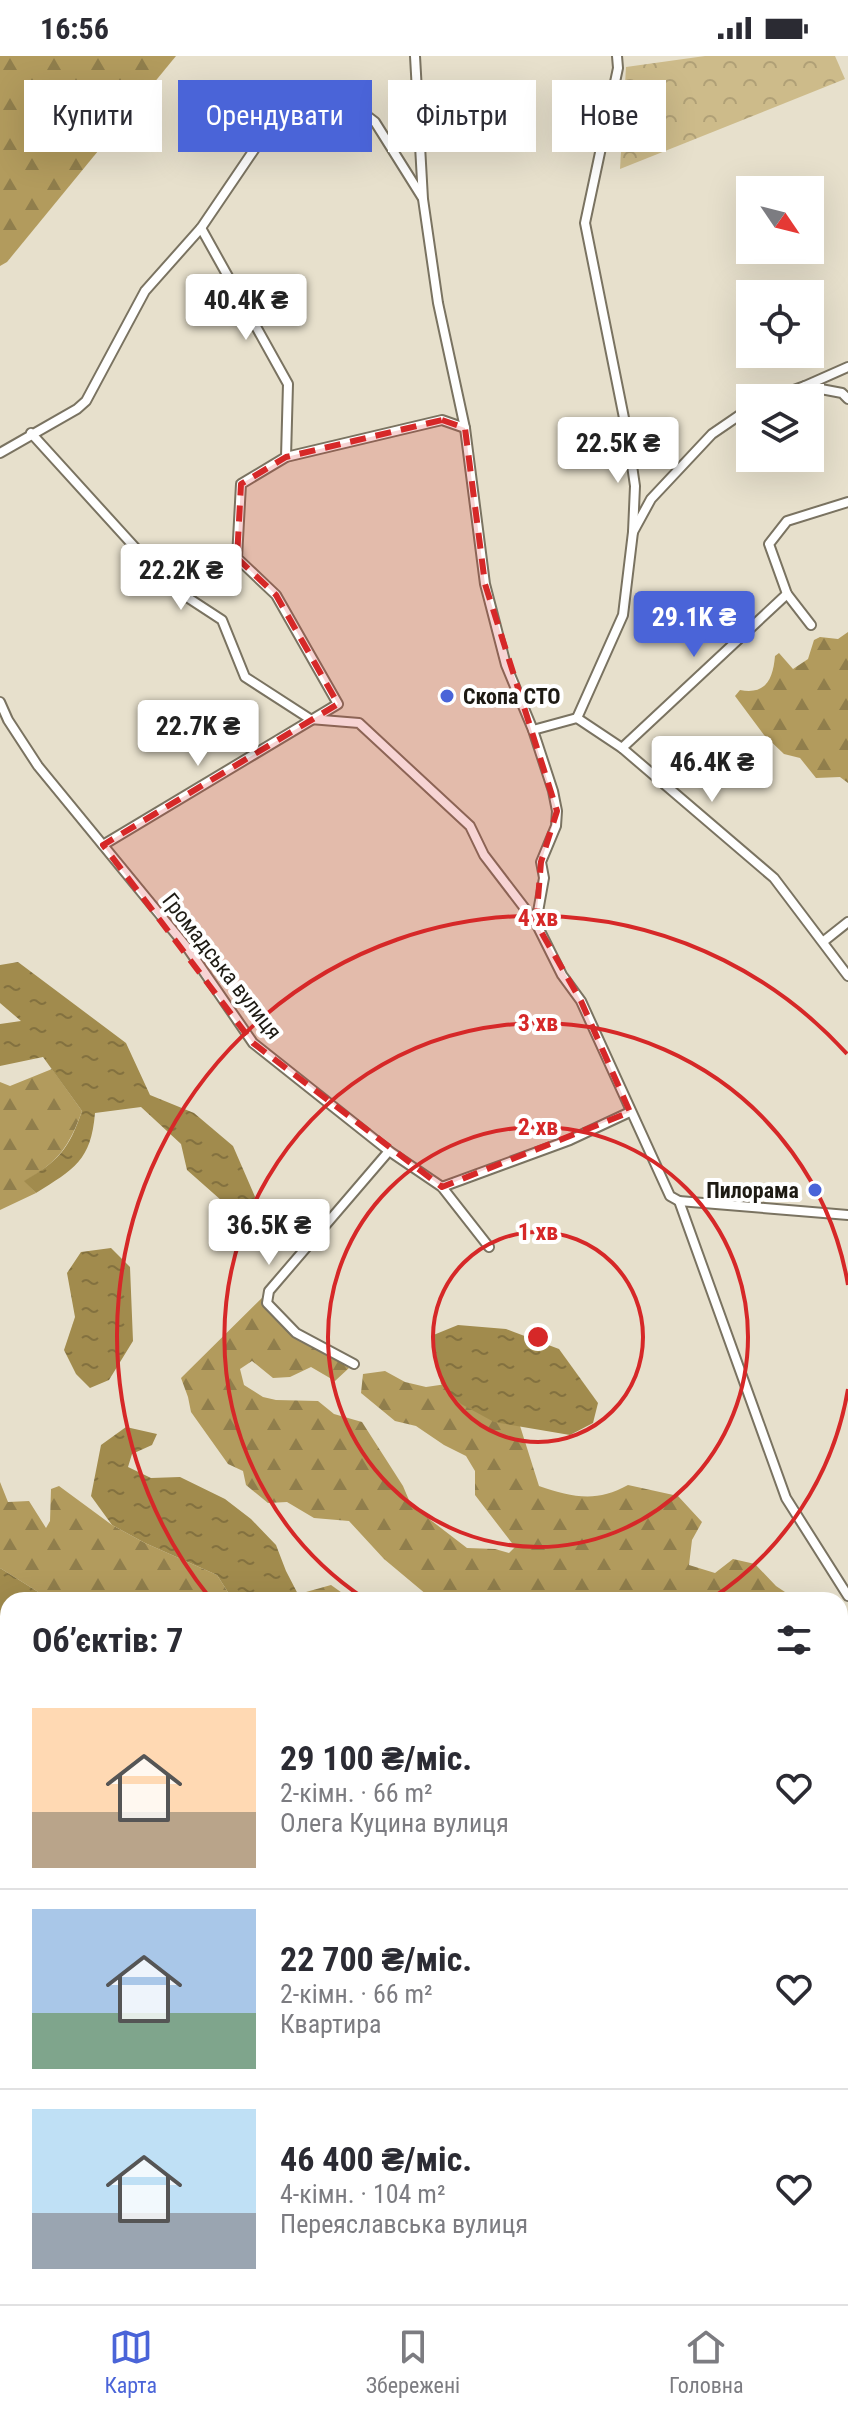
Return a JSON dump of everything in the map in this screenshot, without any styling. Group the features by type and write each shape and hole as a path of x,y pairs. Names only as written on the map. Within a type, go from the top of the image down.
{"street":[{"path":"415,56 423,199 438,303 465,428 485,584 506,665 533,730 557,811 556,826 541,862 544,878 536,923"},
{"path":"577,718 623,615 633,532 635,486 628,438 585,223 618,68 617,56"},
{"path":"372,120 423,199"},
{"path":"0,453 86,401 145,291 201,228 253,152"},
{"path":"201,228 288,384 286,457"},
{"path":"810,384 848,367"},
{"path":"824,390 842,393 848,399"},
{"path":"633,532 651,499 712,434 736,418"},
{"path":"103,845 338,704 276,595 237,558 241,484 286,457 442,420 465,428"},
{"path":"31,433 170,586 222,620 245,677 310,719 359,723 470,826 484,855 536,923 562,975 581,1001 670,1196 679,1201 848,1215"},
{"path":"811,625 787,594 769,544 787,521 848,502"},
{"path":"622,748 787,594"},
{"name":"Громадська вулиця","path":"0,702 38,766 189,950 253,1043 389,1151 442,1187 489,1247"},
{"path":"533,730 577,718 622,748 774,878 848,976"},
{"path":"824,941 848,922"},
{"path":"442,1187 570,1140 630,1112"},
{"path":"354,1364 296,1333 267,1303 269,1291 389,1151"},
{"path":"679,1201 786,1498 845,1592"}],"highlighted area":[{"path":"442,420 465,428 485,584 557,811 541,862 536,923 581,1001 630,1112 442,1187 253,1043 103,845 338,704 276,595 237,558 241,484 286,457"}],"green space":[{"path":"0,56 176,56 156,80 24,80 24,152 97,152 7,262 0,266"},
{"path":"705,56 835,56 845,79 666,151 666,80 625,80 626,67"},
{"path":"621,152 662,152 620,169"},
{"path":"848,632 848,783 840,777 816,778 800,758 784,754 764,735 735,696 740,690 762,688 770,678 775,656 779,653 793,669 808,659 814,640 820,637 838,639"},
{"path":"52,1069 82,1111 61,1152 25,1181 36,1193 0,1210 0,1082 10,1086"},
{"path":"269,1291 267,1303 296,1332 349,1368 335,1381 311,1367 290,1377 273,1378 252,1361 240,1369 244,1385 263,1397 276,1400 318,1401 334,1414 362,1422 403,1486 411,1505 467,1548 509,1553 515,1547 475,1495 475,1471 466,1456 416,1426 395,1421 361,1393 363,1374 385,1371 405,1382 426,1387 467,1381 515,1410 539,1486 562,1493 594,1496 628,1485 678,1496 702,1522 692,1540 689,1565 715,1573 733,1559 755,1564 785,1592 423,1592 384,1559 349,1521 314,1518 287,1502 268,1503 246,1485 243,1471 228,1464 191,1412 181,1378"},
{"path":"0,1482 8,1502 29,1501 46,1528 50,1521 51,1489 59,1486 112,1525 217,1575 228,1592 38,1592 0,1568"},
{"path":"331,1585 341,1592 306,1592"}],"water":[{"path":"18,962 126,1043 150,1095 194,1113 233,1146 259,1206 256,1215 239,1216 187,1170 181,1144 141,1107 95,1113 85,1153 70,1170 36,1193 24,1181 61,1153 82,1111 43,1057 0,1066 0,1024 21,1021 0,1003 0,965"},
{"path":"111,1248 130,1267 133,1341 109,1380 90,1388 76,1374 64,1350 75,1317 67,1273 81,1252"},
{"path":"458,1325 506,1329 559,1349 598,1403 593,1423 570,1435 494,1422 461,1404 441,1384 431,1336"},
{"path":"126,1427 157,1434 152,1445 132,1454 128,1467 151,1478 180,1477 225,1499 251,1519 276,1545 297,1592 228,1592 217,1575 112,1525 91,1496 101,1445"},
{"path":"0,1568 38,1592 0,1592"}],"place":[{"name":"Скопа СТО","path":"447,696"},
{"name":"Пилорама","path":"815,1190"}]}
